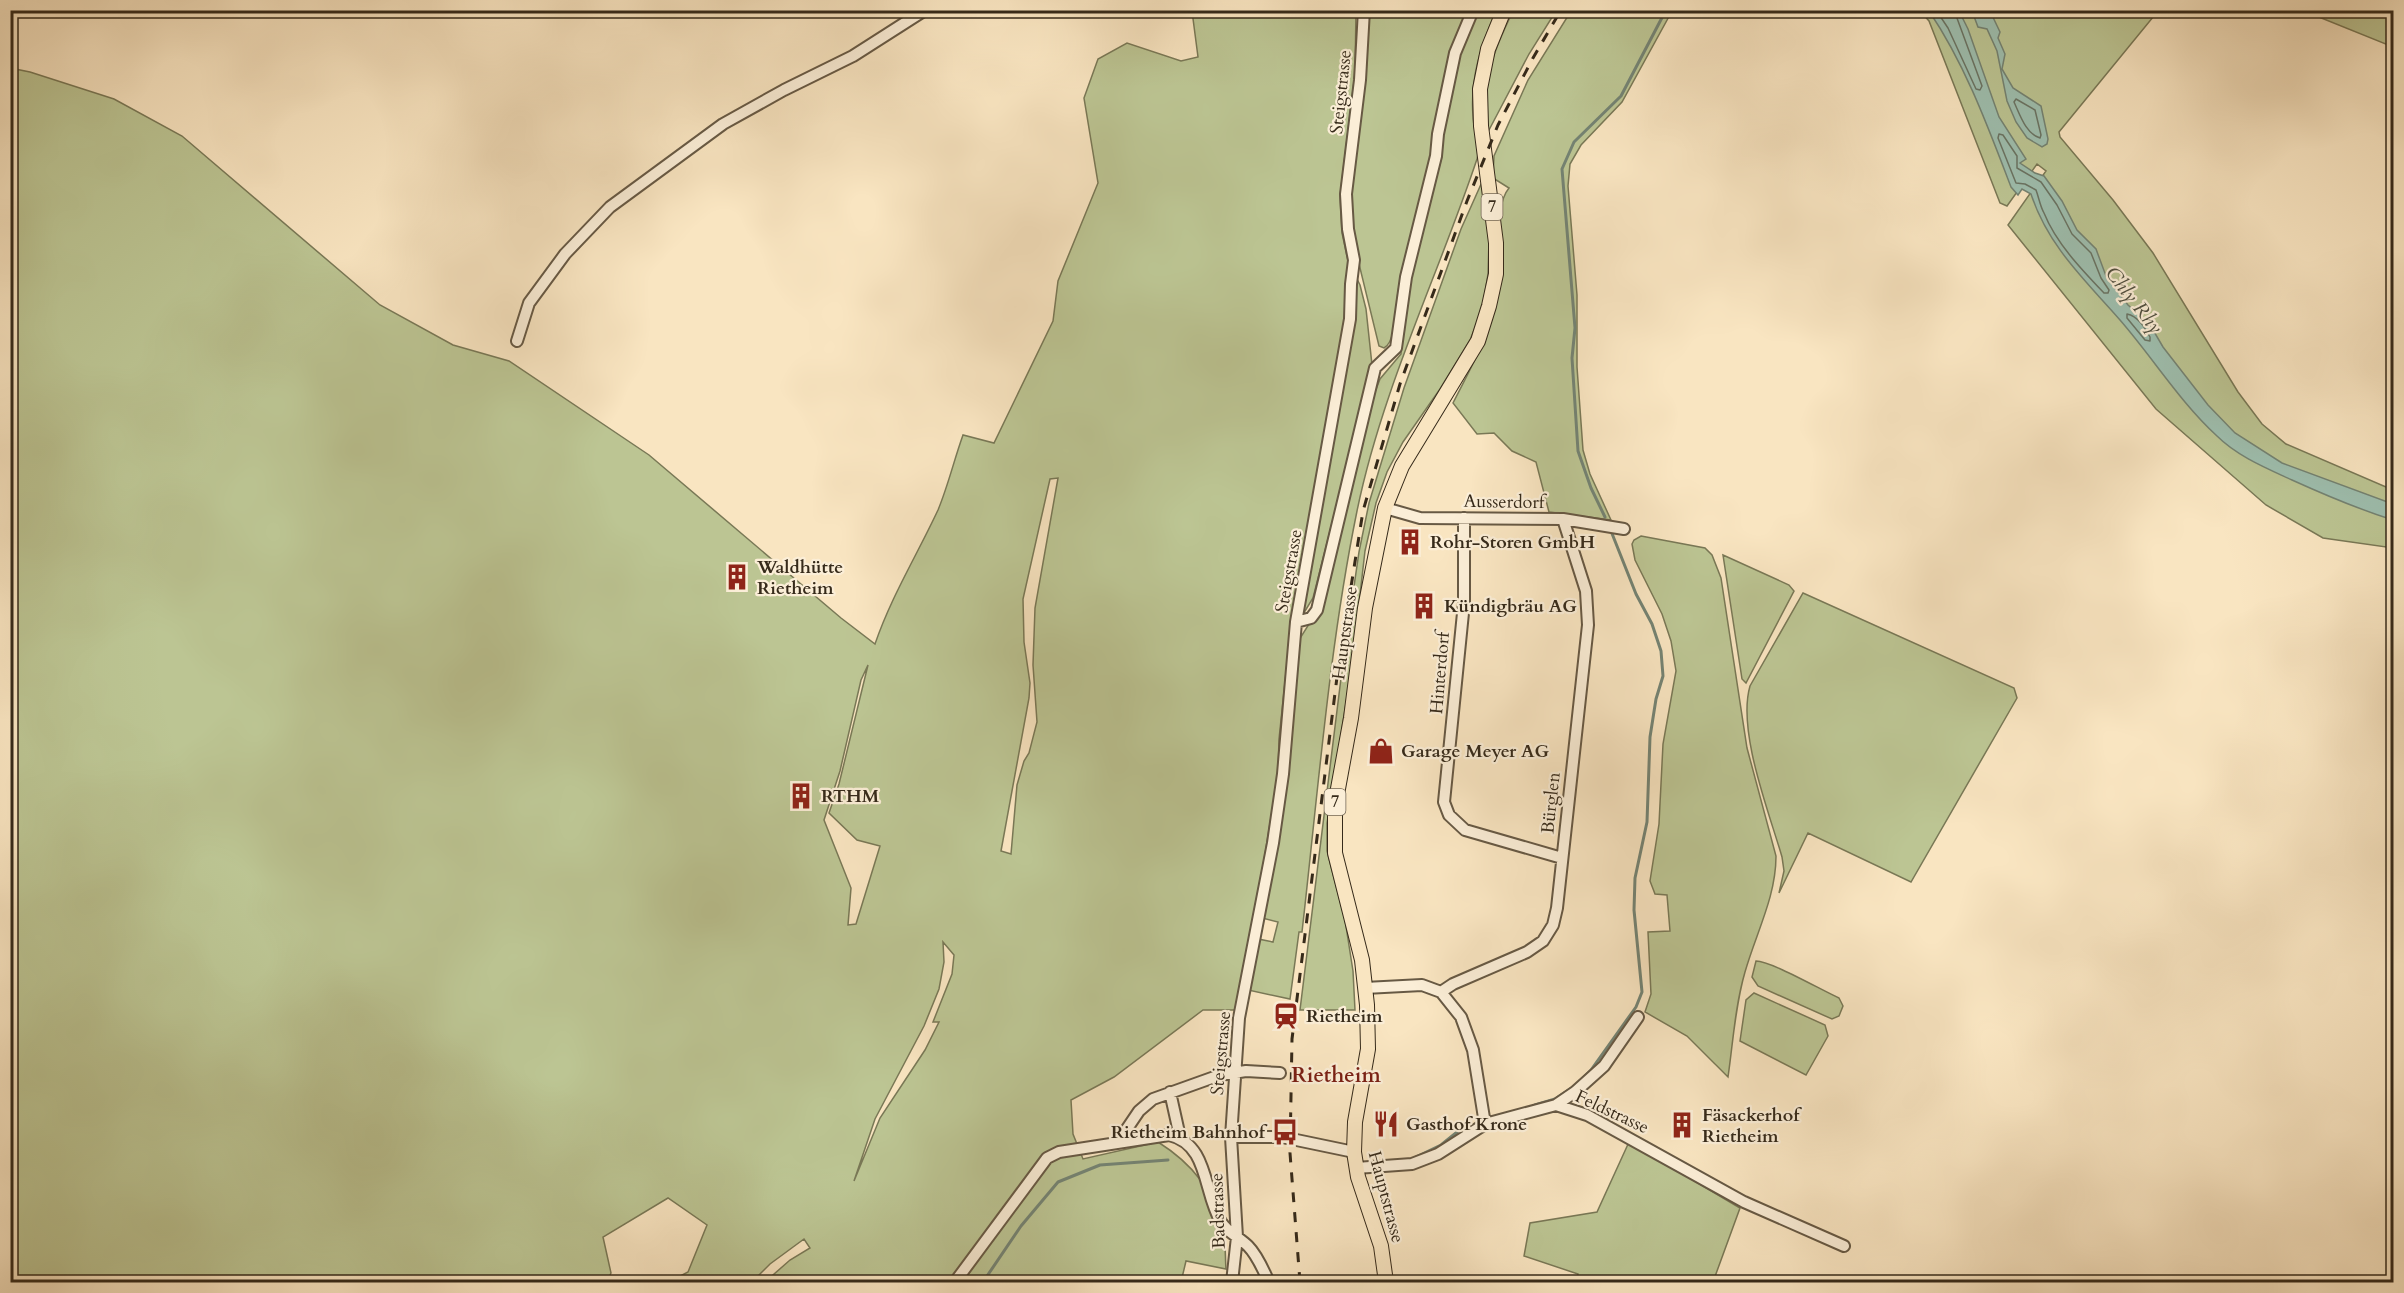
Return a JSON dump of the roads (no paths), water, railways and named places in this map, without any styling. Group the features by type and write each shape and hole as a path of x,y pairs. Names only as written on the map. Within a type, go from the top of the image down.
{"main road":[{"name":"Hauptstrasse","path":"1386,1282 1381,1246 1356,1168 1354,1152 1356,1122 1368,1049 1365,988 1356,936 1335,853 1335,805 1351,718 1365,608 1385,508 1402,466 1478,340 1496,274 1496,243 1481,126 1480,89 1488,49 1504,10"}],"street":[{"path":"517,341 529,303 565,255 610,207 723,124 853,56 925,10"},
{"name":"Steigstrasse","path":"1231,1137 1239,1018 1273,843 1283,774 1296,621 1350,319 1354,260 1348,229 1346,194 1360,80 1364,10"},
{"path":"1296,621 1311,618 1317,610 1376,368 1396,348 1406,277 1436,156 1438,134 1455,53 1473,10"},
{"name":"Ausserdorf","path":"1385,508 1420,518 1563,519 1624,529"},
{"name":"Hinterdorf","path":"1464,518 1464,603 1444,802 1449,815 1465,830 1562,858"},
{"name":"Bürglen","path":"1441,992 1453,984 1527,952 1543,941 1553,925 1557,908 1588,625 1586,591 1563,519"},
{"path":"1365,988 1422,985 1441,992 1461,1017 1473,1050 1485,1125"},
{"path":"1556,1105 1575,1092 1604,1066 1638,1017"},
{"path":"1118,1142 1144,1105 1170,1092 1234,1073 1280,1073"},
{"path":"1170,1092 1180,1137"},
{"name":"Feldstrasse","path":"1356,1168 1412,1164 1438,1154 1485,1125 1556,1105 1587,1114 1744,1202 1844,1246"},
{"path":"955,1282 1047,1158 1059,1152 1159,1135 1180,1137 1189,1144 1197,1155 1220,1219 1227,1230 1250,1247 1269,1282"},
{"path":"1231,1137 1282,1137 1354,1152"},
{"name":"Badstrasse","path":"1231,1137 1237,1237 1232,1282"}],"water":[{"name":"Chly Rhy","path":"1929,11 1959,11 1968,29 1999,117 2026,159 2020,163 2044,176 2062,201 2077,230 2096,249 2106,276 2128,305 2149,323 2163,347 2208,405 2235,433 2282,463 2393,504 2393,520 2329,496 2262,466 2234,450 2204,423 2132,334 2069,262 2047,230 2031,194 2022,189 2018,195 2011,187 1965,74"},
{"path":"1972,11 1990,11 2000,32 1998,38 2005,54 2002,69 2013,88 2041,106 2048,139 2047,144 2042,147 2027,138 2016,122 2007,101 1997,51 1987,29 1978,27"}],"waterway":[{"path":"1605,517 1591,488 1578,451 1572,358 1575,328 1562,169 1574,142 1621,96 1666,10"},
{"path":"1535,1105 1555,1099 1576,1085 1591,1070 1636,1007 1642,992 1634,910 1635,878 1647,822 1650,737 1656,699 1663,676 1661,651 1652,624 1636,594 1611,531"},
{"path":"1416,1157 1441,1145 1467,1124"},
{"path":"983,1282 1021,1226 1058,1182 1100,1165 1168,1160"}],"railway":[{"path":"1300,1282 1290,1153 1292,1039 1338,669 1363,511 1400,384 1467,201 1498,125 1561,10"}],"place":[{"name":"Rohr-Storen GmbH","path":"1410,542"},
{"name":"Waldhütte Rietheim","path":"737,577"},
{"name":"Kündigbräu AG","path":"1424,606"},
{"name":"Garage Meyer AG","path":"1381,751"},
{"name":"RTHM","path":"801,796"},
{"name":"Rietheim","path":"1286,1016"},
{"name":"Gasthof Krone","path":"1386,1124"},
{"name":"Fäsackerhof Rietheim","path":"1682,1125"},
{"name":"Rietheim Bahnhof","path":"1285,1132"}],"district":[{"name":"Rietheim","path":"1336,1075"}]}
